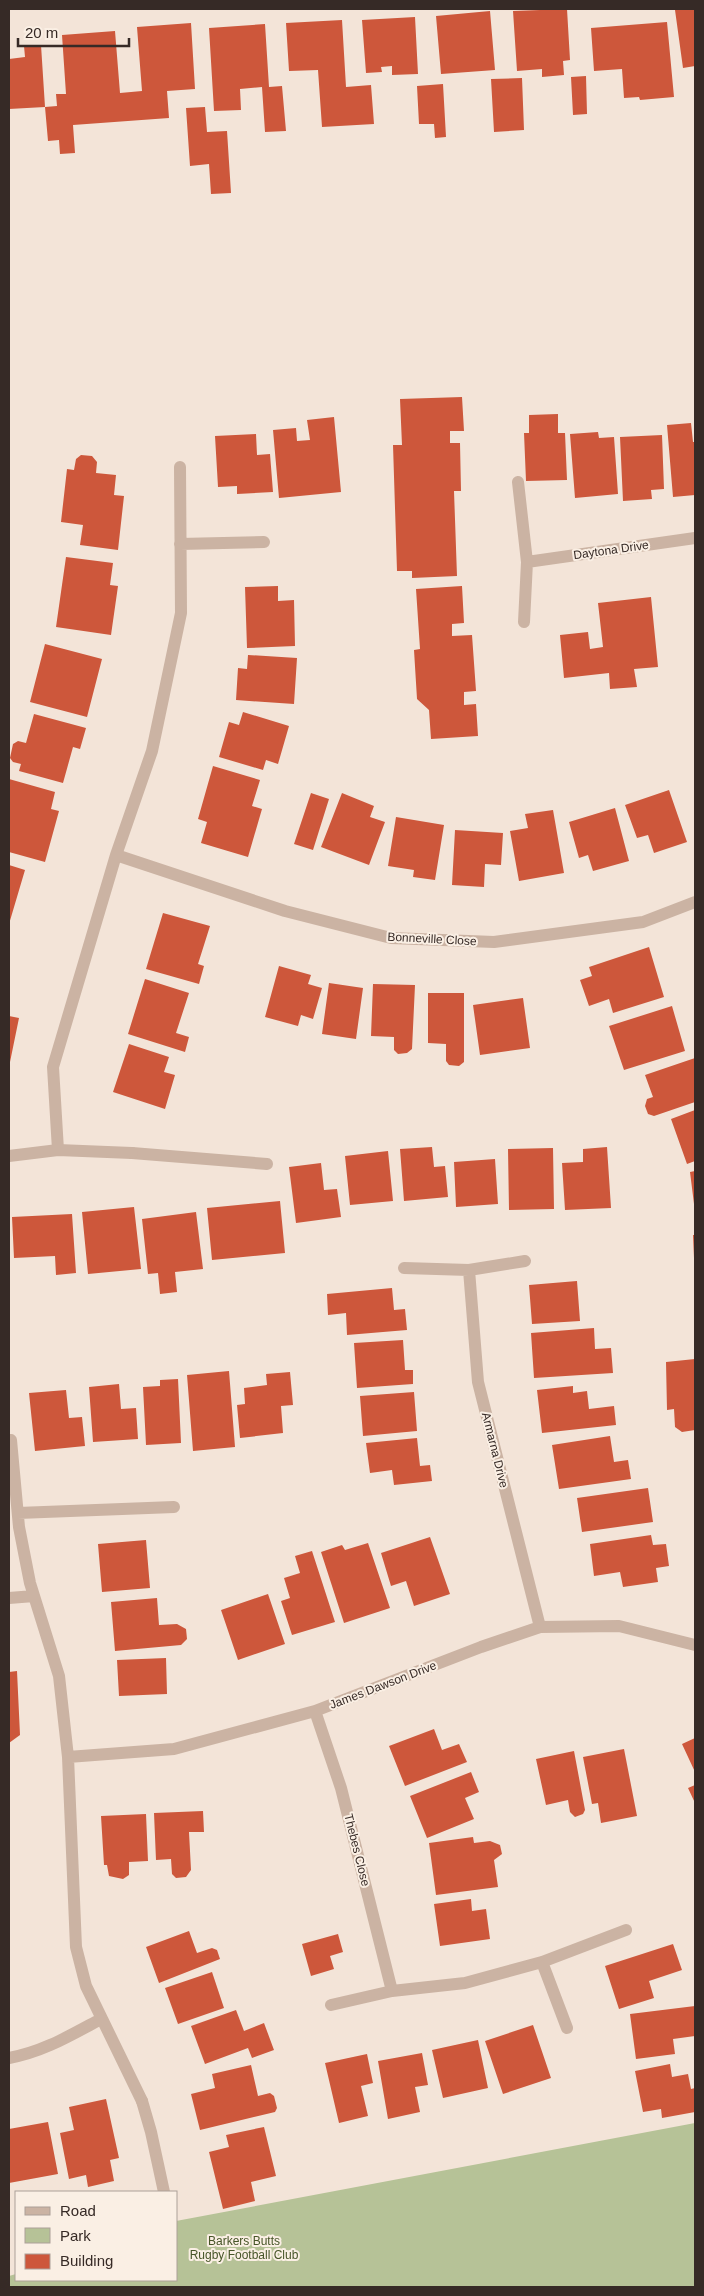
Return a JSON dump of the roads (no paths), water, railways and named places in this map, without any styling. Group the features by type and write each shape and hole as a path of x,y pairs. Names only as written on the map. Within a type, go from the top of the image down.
{"street":[{"path":"58,1150 53,1067 116,855 152,751 179,623 180,467"},
{"path":"518,482 527,562 524,622"},
{"name":"Daytona Drive","path":"527,562 695,538"},
{"path":"180,544 264,542"},
{"name":"Bonneville Close","path":"116,855 285,911 391,938 494,942 643,922 695,902"},
{"path":"9,1156 58,1150 132,1153 267,1164"},
{"path":"404,1268 469,1270 525,1261"},
{"name":"Armarna Drive","path":"469,1270 478,1382 540,1627"},
{"path":"11,1440 18,1513 34,1596 60,1676 68,1757 76,1947 86,1986 142,2101 164,2191"},
{"path":"18,1513 174,1507"},
{"path":"9,1598 34,1596"},
{"name":"James Dawson Drive","path":"68,1757 174,1749 315,1711 482,1647 540,1627 619,1626 695,1645"},
{"name":"Thebes Close","path":"315,1711 341,1788 392,1991"},
{"path":"330,2005 392,1991 465,1983 542,1962 626,1930"},
{"path":"542,1962 567,2028"},
{"path":"9,2058 29,2055 51,2046 101,2019"}],"park label":[{"name":"Barkers Butts Rugby Football Club","path":"244,2248"}]}
